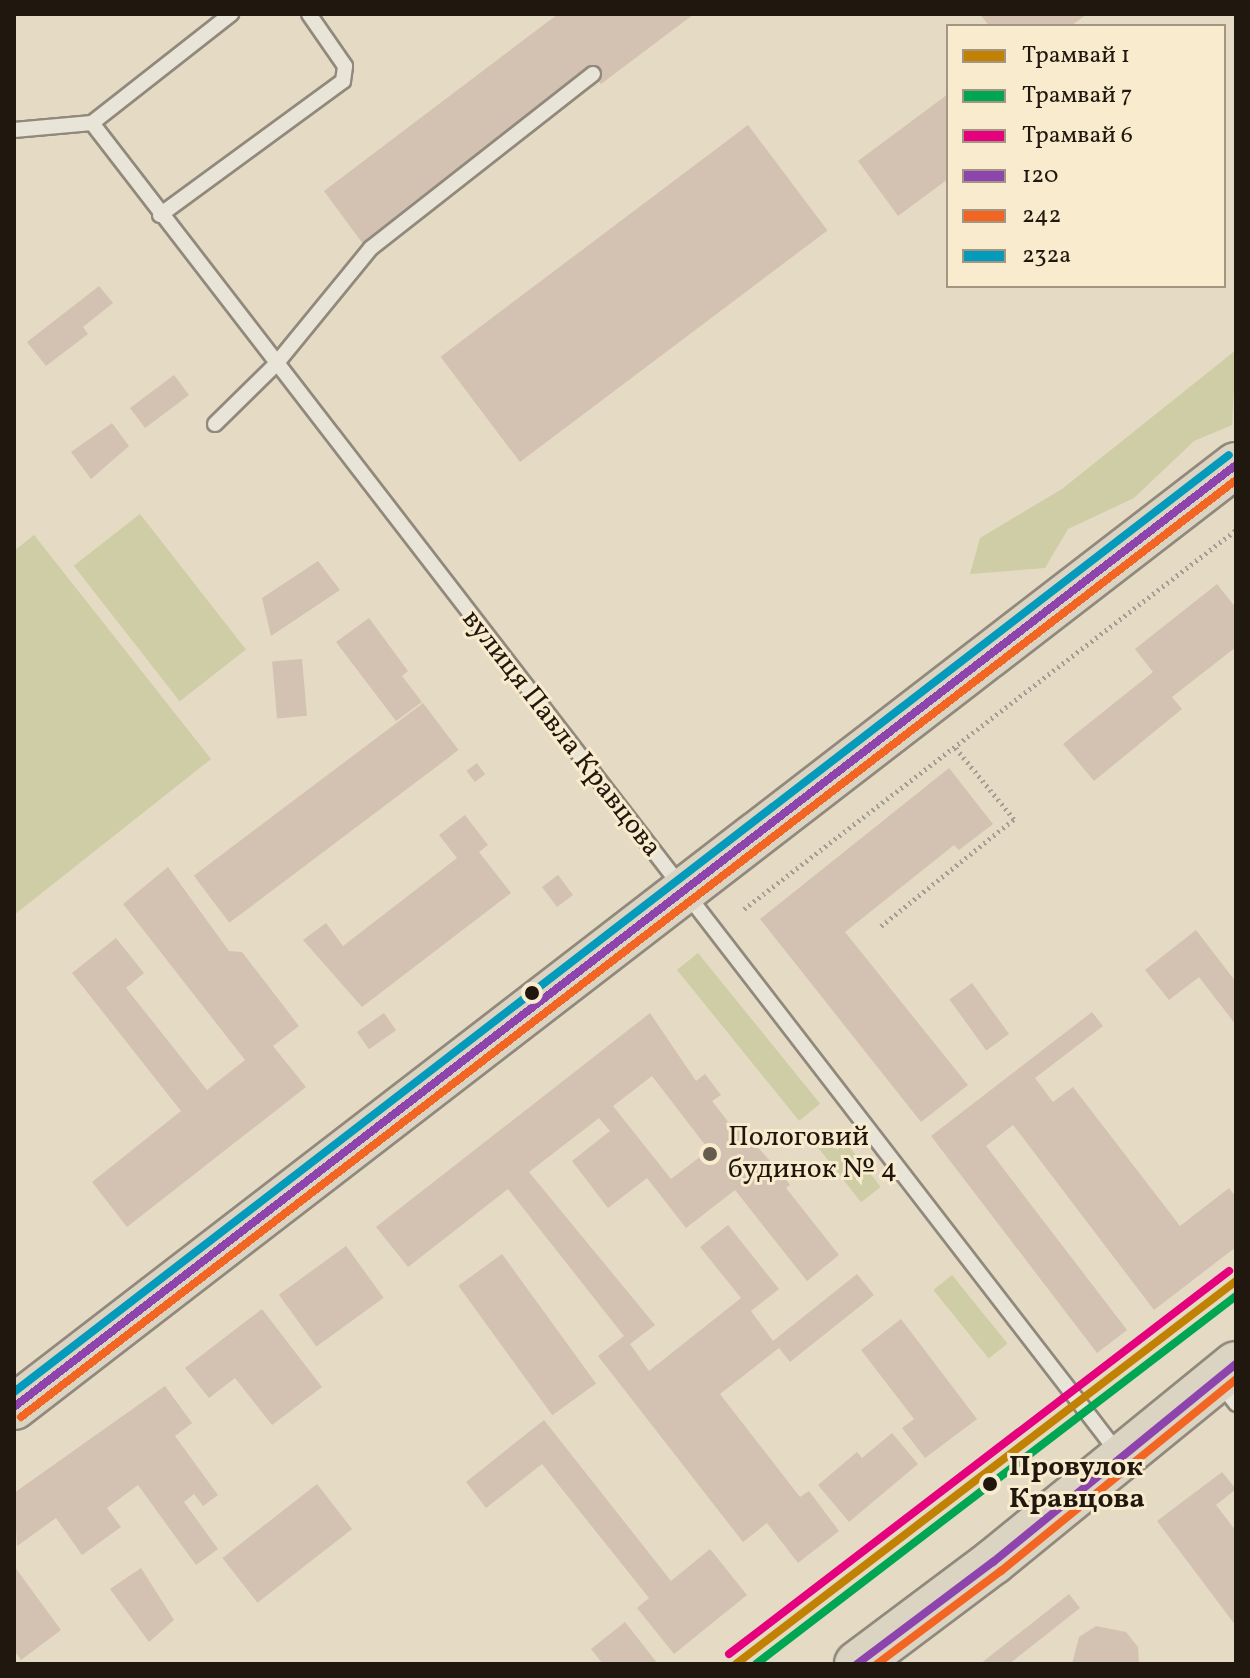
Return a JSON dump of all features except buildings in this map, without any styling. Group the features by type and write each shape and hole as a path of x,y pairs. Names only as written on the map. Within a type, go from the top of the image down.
{"main road":[{"path":"14,1407 682,889 1236,465"},
{"path":"857,1664 1121,1456 1230,1382"}],"lane":[{"path":"14,130 92,123 231,14"},
{"path":"160,215 343,81 345,66 309,14"},
{"path":"215,424 276,364 371,248 593,74"},
{"name":"вулиця Павла Кравцова","path":"92,123 1121,1456"}],"path":[{"path":"744,909 1236,530"},
{"path":"881,926 1014,819 954,746"}],"green space":[{"path":"1236,350 1232,425 1194,441 1134,498 1068,529 1045,568 970,574 980,538 1062,489"},
{"path":"140,514 246,650 180,701 74,566"},
{"path":"34,535 211,759 14,915 14,551"},
{"path":"698,953 820,1104 799,1121 677,970"},
{"path":"837,1131 881,1187 861,1202 817,1146"},
{"path":"952,1275 1007,1343 989,1358 933,1290"}],"tram line":[{"name":"6","path":"729,1654 1229,1271"},
{"name":"1","path":"736,1664 1236,1281"},
{"name":"7","path":"756,1664 1236,1296"}],"transit line":[{"name":"232а","path":"14,1392 1229,455"},
{"name":"120","path":"14,1407 1236,465"},
{"name":"242","path":"21,1417 1236,480"},
{"name":"120","path":"857,1664 993,1562 1236,1364"},
{"name":"242","path":"877,1664 1001,1571 1236,1379"}],"place":[{"name":"Пологовий будинок № 4","path":"710,1154"},
{"name":"Провулок Кравцова","path":"990,1484"}]}
